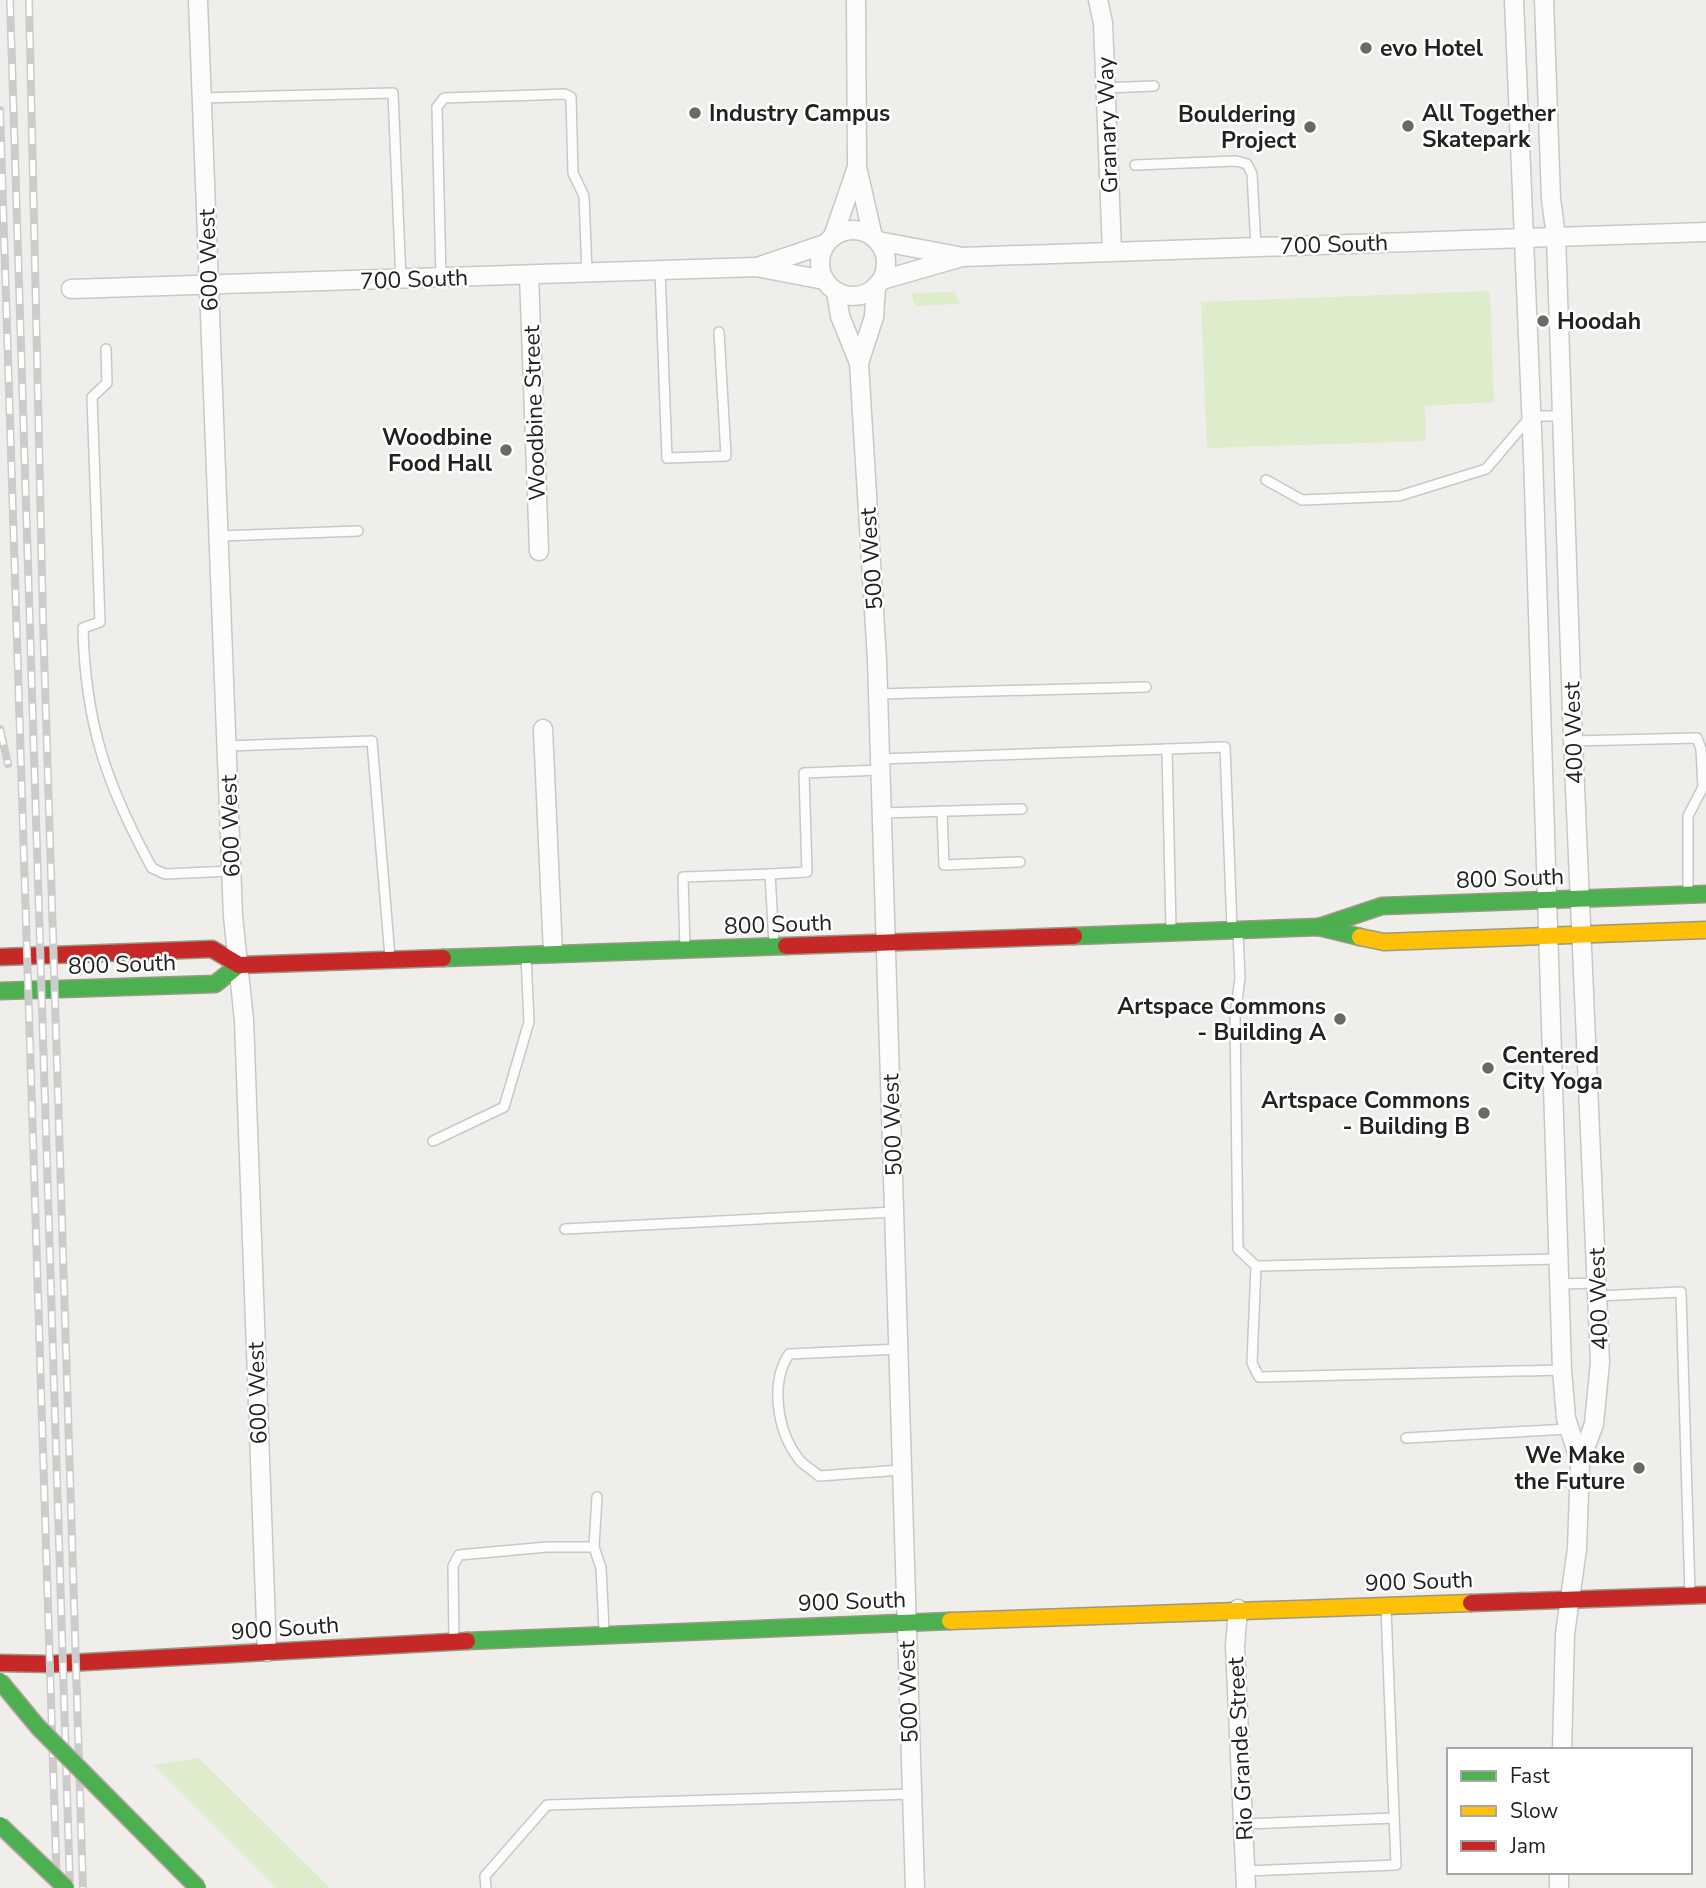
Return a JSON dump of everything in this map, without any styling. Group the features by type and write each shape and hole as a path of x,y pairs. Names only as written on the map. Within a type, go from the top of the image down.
{"main road":[{"name":"800 South","path":"0,957 212,949 239,965 1235,931 1319,927 1382,906 1706,894"},
{"name":"800 South","path":"1319,927 1384,942 1706,930"},
{"name":"800 South","path":"0,991 215,984 239,965"},
{"name":"900 South","path":"0,1663 50,1664 605,1633 1698,1595"},
{"path":"0,1681 38,1727 198,1888"},
{"path":"0,1825 66,1888"}],"street":[{"name":"600 West","path":"198,0 231,871 244,1020 267,1653"},
{"path":"856,0 857,167 876,239 885,256 879,283 856,296 830,285 820,264 857,167"},
{"name":"Granary Way","path":"1098,0 1103,23 1112,251"},
{"name":"400 West","path":"1514,0 1531,416 1562,1370 1569,1429 1580,1462"},
{"name":"400 West","path":"1544,0 1551,199 1556,236 1573,741 1598,1289 1598,1403 1580,1462 1577,1549 1565,1634 1562,1748"},
{"path":"829,240 853,230 876,239"},
{"name":"700 South","path":"876,239 962,257 1706,232"},
{"name":"700 South","path":"756,267 829,240"},
{"name":"700 South","path":"879,283 962,257"},
{"name":"700 South","path":"71,289 756,267 830,285"},
{"name":"Woodbine Street","path":"529,275 539,551"},
{"name":"500 West","path":"859,363 874,317 879,283"},
{"name":"500 West","path":"830,285 859,363 878,694 915,1888"},
{"path":"543,729 552,953"},
{"name":"Rio Grande Street","path":"1238,1609 1235,1646 1245,1880"}],"lane":[{"path":"1105,88 1154,86"},
{"path":"201,98 393,93 401,280"},
{"path":"441,279 437,107 444,98 565,94 571,97 573,173 584,196 587,273"},
{"path":"1135,165 1236,161 1247,164 1252,174 1256,247"},
{"path":"660,271 667,458 726,456 719,332"},
{"path":"106,349 107,383 92,397 100,622 83,628 84,680 94,732 112,789 152,868 165,874 231,871"},
{"path":"1266,480 1302,500 1399,496 1486,468 1531,416 1562,415"},
{"path":"219,536 358,531"},
{"path":"878,694 1146,687"},
{"path":"1573,741 1697,738 1701,749 1703,787 1688,816 1688,894"},
{"path":"227,746 372,741 390,959"},
{"path":"685,949 683,877 807,872 804,773 880,765 1225,747 1240,978 1235,1015 1238,1249 1256,1266 1558,1259"},
{"path":"1167,749 1171,933"},
{"path":"882,813 1022,809"},
{"path":"942,811 944,865 1020,862"},
{"path":"770,874 774,947"},
{"path":"433,1141 504,1107 530,1022 526,954"},
{"path":"565,1230 895,1212"},
{"path":"1256,1266 1252,1363 1259,1377 1562,1370"},
{"path":"1559,1284 1598,1289 1681,1292 1698,1595"},
{"path":"899,1349 789,1354 778,1371 781,1422 798,1460 819,1475 901,1470"},
{"path":"1406,1438 1569,1429"},
{"path":"597,1497 594,1547 601,1568 605,1633"},
{"path":"454,1640 453,1566 459,1555 594,1547"},
{"path":"1245,1880 1396,1865 1386,1606"},
{"path":"486,1888 485,1876 547,1805 912,1794"},
{"path":"1244,1824 1394,1818"}],"green space":[{"path":"1488,291 1494,402 1425,406 1426,441 1207,448 1201,302"},
{"path":"955,292 959,304 915,306 912,296 914,293"},
{"path":"199,1758 330,1888 277,1888 154,1765"}],"railway":[{"path":"10,0 70,1888"},
{"path":"29,0 43,620 83,1888"},
{"path":"0,110 57,1888"},
{"path":"0,729 8,764"}],"traffic: fast":[{"path":"1319,927 1382,906 1706,894"},
{"path":"1074,936 1319,927 1360,937"},
{"path":"443,958 786,946"},
{"path":"0,991 215,984 239,965"},
{"path":"467,1641 950,1621"},
{"path":"0,1681 38,1727 198,1888"},
{"path":"0,1825 66,1888"}],"traffic: slow":[{"path":"1360,937 1384,942 1706,930"},
{"path":"950,1621 1471,1603"}],"traffic: jam":[{"path":"786,946 1074,936"},
{"path":"0,957 212,949 239,965 443,958"},
{"path":"1471,1603 1706,1595"},
{"path":"0,1663 50,1664 467,1641"}],"place":[{"name":"evo Hotel","path":"1366,48"},
{"name":"Industry Campus","path":"695,113"},
{"name":"All Together Skatepark","path":"1408,126"},
{"name":"Bouldering Project","path":"1310,127"},
{"name":"Hoodah","path":"1543,321"},
{"name":"Woodbine Food Hall","path":"506,450"},
{"name":"Artspace Commons - Building A","path":"1340,1019"},
{"name":"Centered City Yoga","path":"1488,1068"},
{"name":"Artspace Commons - Building B","path":"1484,1113"},
{"name":"We Make the Future","path":"1639,1468"}]}
